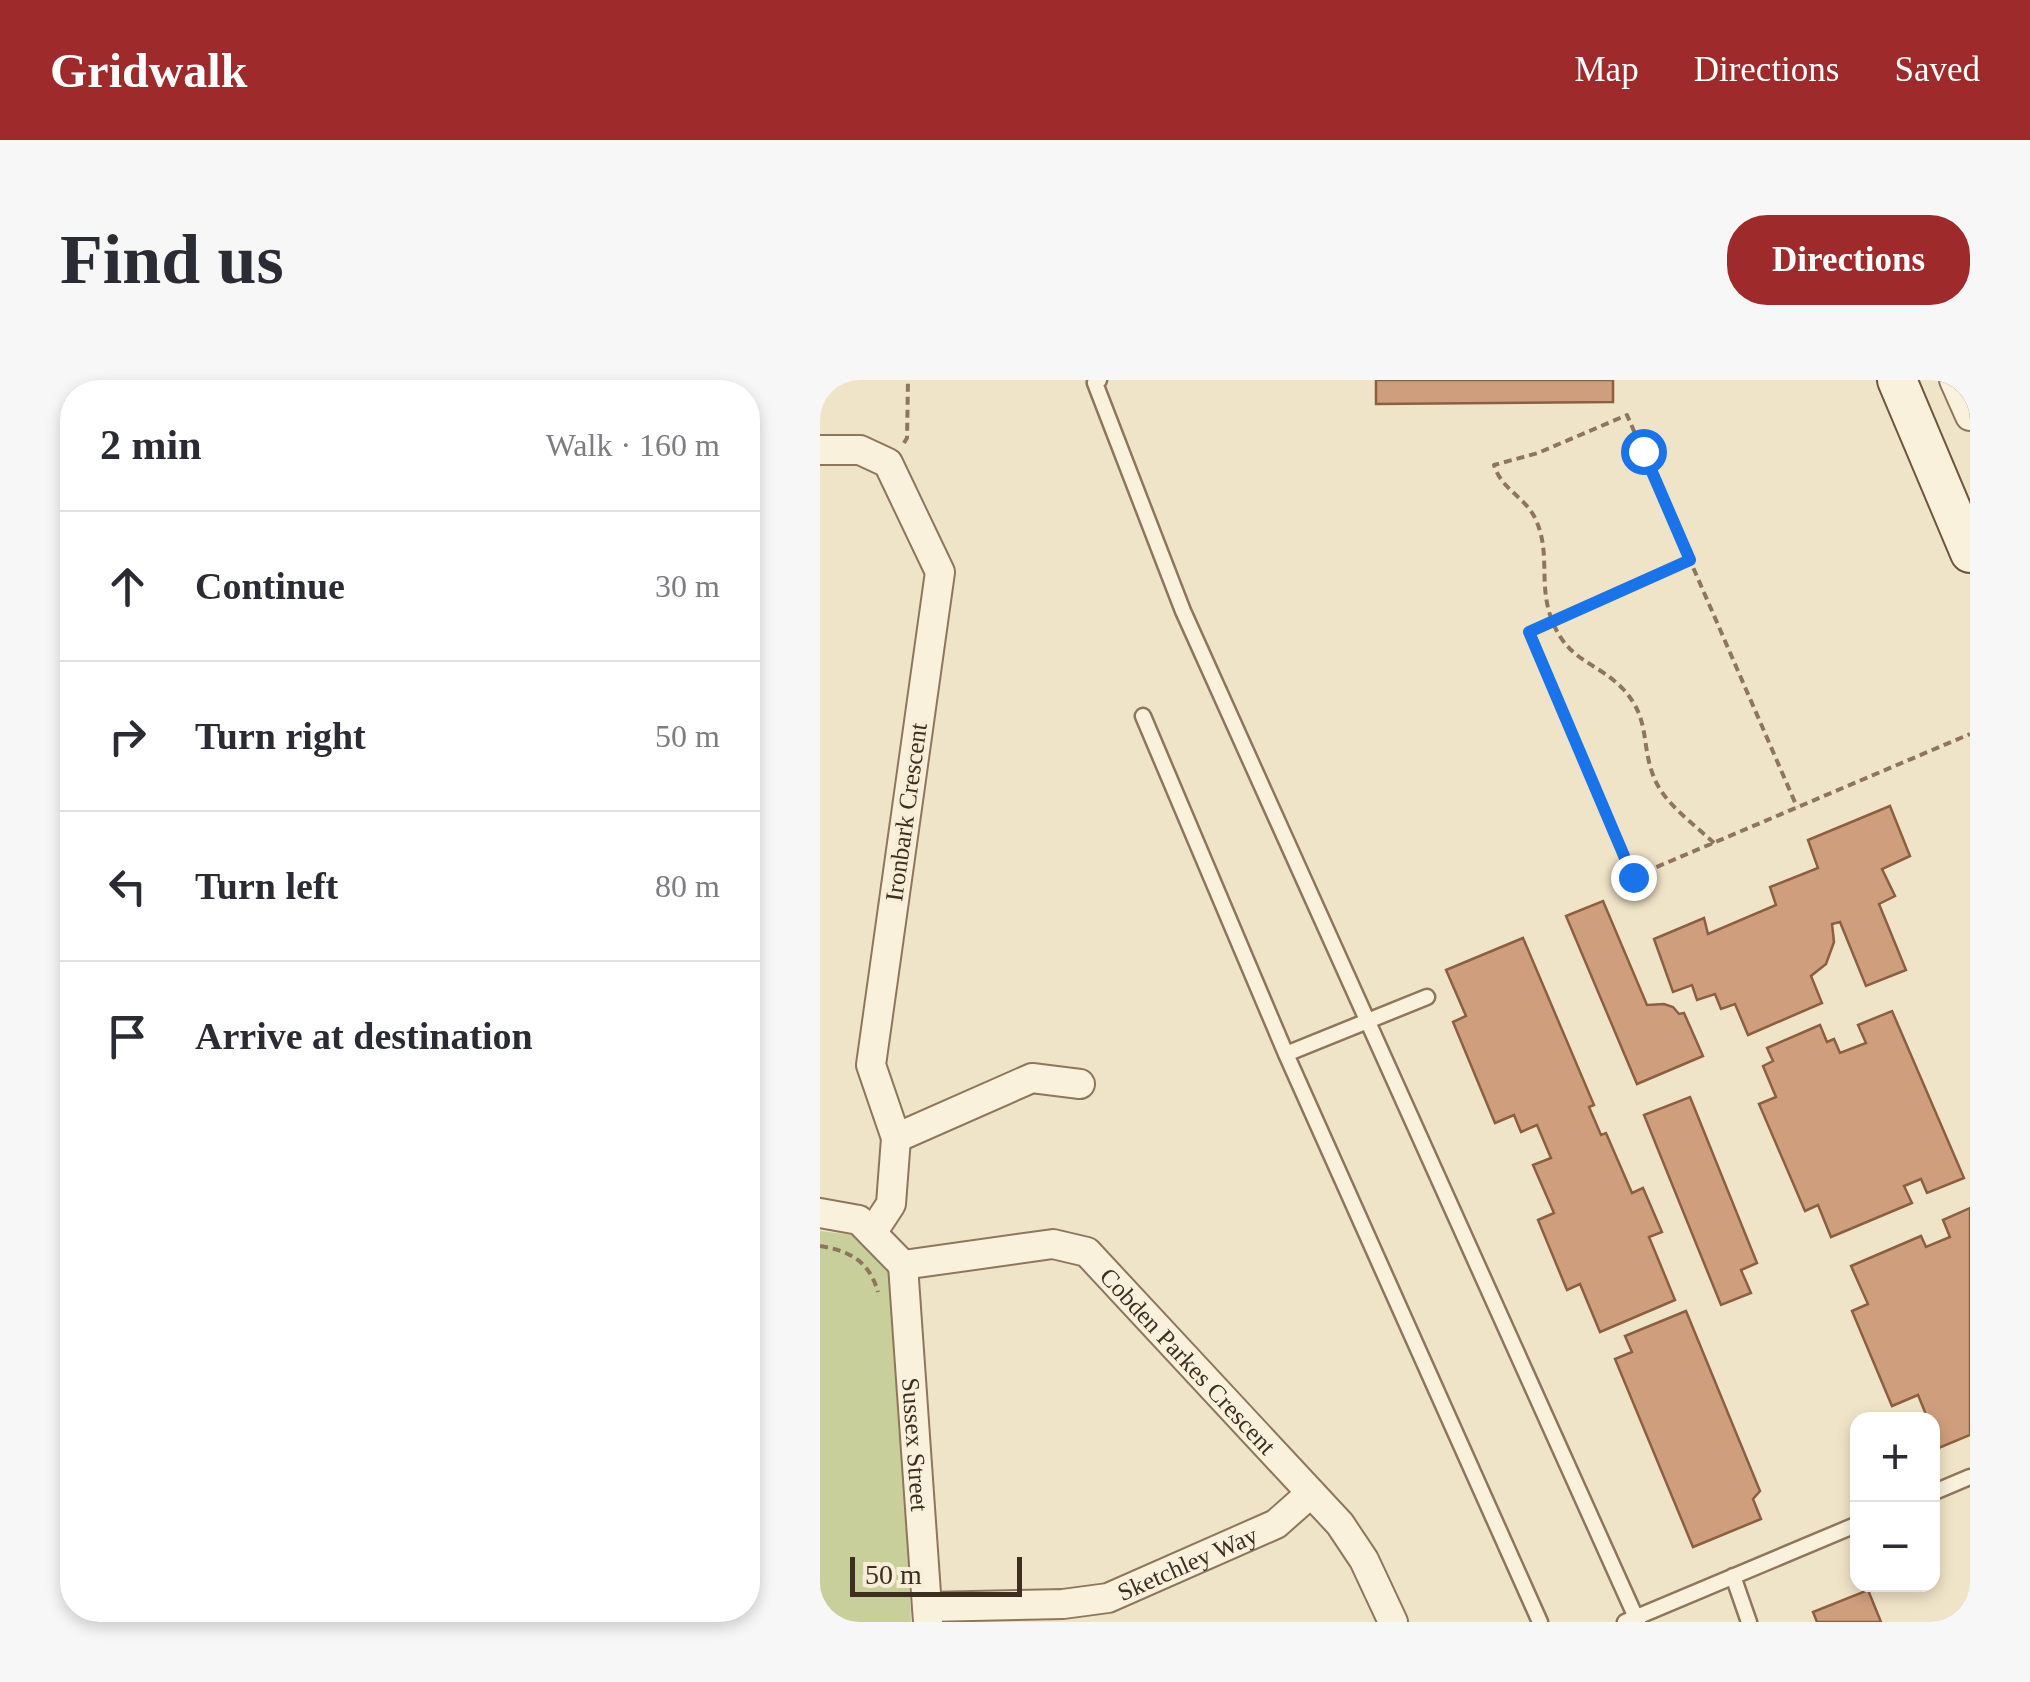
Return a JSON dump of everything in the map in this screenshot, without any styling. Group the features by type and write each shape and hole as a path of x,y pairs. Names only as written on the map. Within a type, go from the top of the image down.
{"main road":[{"path":"1897,380 1970,553"}],"street":[{"path":"1954,380 1970,416"},
{"path":"820,450 860,450 888,463"},
{"name":"Ironbark Crescent","path":"872,1233 891,1204 896,1138 870,1065 940,572 888,463"},
{"path":"896,1138 1032,1078 1080,1084"},
{"path":"820,1213 859,1220 904,1265"},
{"name":"Cobden Parkes Crescent","path":"904,1265 1053,1244 1087,1252 1340,1524 1364,1560 1393,1622"},
{"name":"Sussex Street","path":"904,1265 928,1614"},
{"name":"Sketchley Way","path":"928,1614 1108,1598 1276,1524 1311,1492"}],"lane":[{"path":"1099,380 1094,383 1183,611 1633,1620 1850,1527"},
{"path":"1142,716 1286,1054 1540,1622"},
{"path":"1286,1054 1427,998"},
{"path":"1940,1490 1970,1477"},
{"path":"1732,1576 1749,1622"}],"path":[{"path":"888,463 907,438 908,380"},
{"path":"1714,843 1658,786 1650,766 1645,728 1635,705 1614,680 1568,649 1552,622 1542,587 1540,529 1530,508 1500,481 1494,465 1538,454 1627,415 1798,808"},
{"path":"1690,560 1529,632 1633,877 1970,734"},
{"path":"820,1246 845,1250 856,1257 874,1281 879,1296 906,1298"}],"green space":[{"path":"820,1231 853,1235 889,1273 896,1306 911,1622 820,1622"}],"building":[{"path":"1376,380 1613,380 1613,402 1376,404"},
{"path":"1890,806 1910,856 1882,869 1895,896 1879,904 1906,970 1866,986 1840,922 1832,924 1834,942 1826,964 1811,976 1822,1003 1748,1035 1735,1004 1721,1009 1715,994 1697,1000 1692,985 1673,992 1654,939 1704,918 1708,934 1776,905 1770,887 1818,868 1808,840"},
{"path":"1603,901 1647,1005 1664,1004 1684,1013 1703,1056 1637,1084 1566,916"},
{"path":"1523,938 1594,1105 1589,1107 1601,1135 1606,1133 1632,1193 1643,1188 1662,1232 1649,1237 1675,1300 1600,1332 1580,1284 1567,1290 1538,1220 1554,1213 1533,1165 1551,1158 1537,1125 1521,1132 1514,1115 1495,1123 1453,1022 1466,1016 1446,970"},
{"path":"1892,1011 1964,1178 1927,1193 1921,1179 1904,1186 1912,1203 1831,1237 1818,1205 1805,1211 1759,1104 1776,1097 1763,1066 1773,1061 1767,1048 1820,1025 1827,1042 1834,1039 1840,1053 1866,1043 1858,1025"},
{"path":"1690,1097 1757,1263 1741,1270 1751,1293 1721,1305 1644,1115"},
{"path":"1970,1208 1970,1435 1940,1448 1940,1412 1925,1412 1918,1395 1892,1406 1852,1311 1868,1304 1851,1266 1921,1236 1926,1247 1950,1237 1943,1220"},
{"path":"1686,1311 1760,1491 1753,1499 1761,1519 1693,1547 1615,1359 1632,1352 1625,1336"},
{"path":"1869,1592 1881,1622 1817,1622 1813,1612"}],"route":[{"path":"1633,877 1529,632 1690,560 1643,451"}]}
